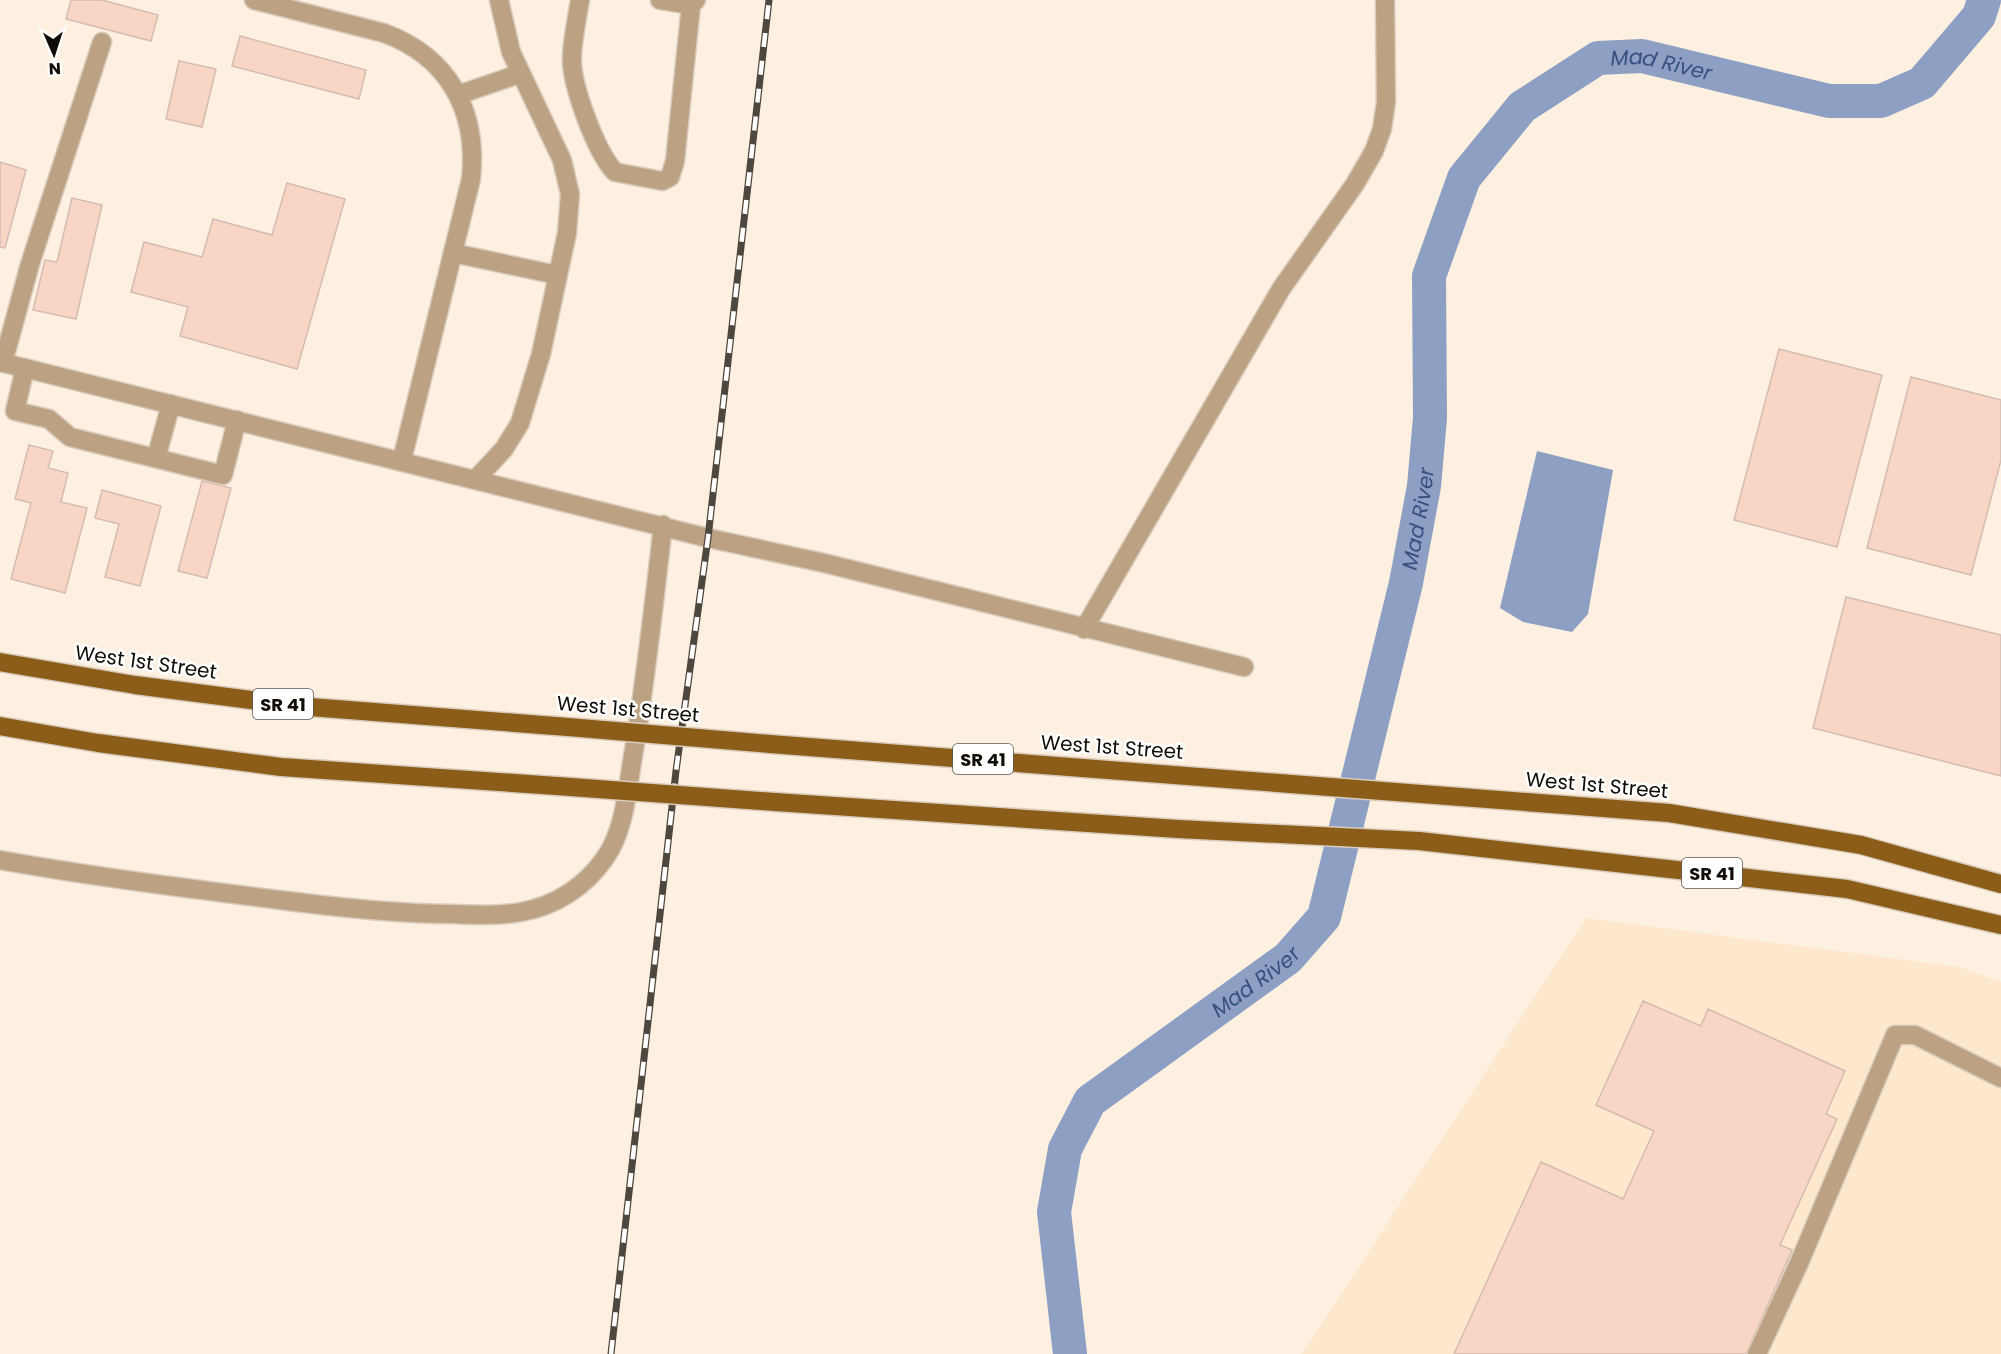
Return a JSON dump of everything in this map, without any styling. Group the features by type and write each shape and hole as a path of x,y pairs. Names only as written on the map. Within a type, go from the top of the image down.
{"main road":[{"name":"West 1st Street","path":"0,662 135,685 297,706 770,744 1425,792 1680,815 1861,845 2001,884"},
{"name":"SR 41","path":"0,726 98,743 281,767 1178,829 1419,841 1847,889 2001,925"}],"street":[{"path":"255,0 405,40 424,53 439,68 458,95 471,136 473,159 453,253 402,460"},
{"path":"476,479 504,449 520,423 541,354 567,233 570,194 562,160 519,74 511,52 499,0"},
{"path":"580,0 572,58 580,97 595,140 615,172 662,181 670,177 675,161 694,3 660,0"},
{"path":"1084,629 1281,289 1354,184 1374,151 1382,129 1386,102 1385,0"},
{"path":"102,42 30,264 2,362 708,538 824,563 1244,667"},
{"path":"458,95 519,74"},
{"path":"453,253 557,275"},
{"path":"25,368 15,411 49,419 70,437 223,475 237,420"},
{"path":"156,458 171,404"},
{"path":"0,860 95,877 349,909 420,914 489,915 521,912 549,904 570,893 605,859 621,822 649,663 663,525"},
{"path":"1764,1352 1895,1035 1915,1035 2001,1078"}],"shaded area":[{"path":"1586,918 1960,967 2001,982 2001,1354 1302,1354"}],"water":[{"path":"1537,451 1613,470 1588,614 1572,632 1523,622 1500,608"}],"building":[{"path":"71,0 102,0 158,15 151,41 66,19"},
{"path":"240,36 366,70 359,99 232,66"},
{"path":"179,61 216,69 202,127 166,119"},
{"path":"0,162 26,170 5,248 0,247"},
{"path":"287,183 345,199 297,369 180,336 188,307 131,292 144,242 202,257 213,219 272,235"},
{"path":"72,198 102,205 76,319 33,310 45,260 57,262"},
{"path":"1779,349 1882,375 1837,547 1734,520"},
{"path":"1911,377 2001,400 2001,460 1971,575 1867,548"},
{"path":"29,445 53,451 48,468 68,473 61,502 87,508 65,593 11,579 31,503 15,499"},
{"path":"202,481 231,488 207,578 178,571"},
{"path":"102,490 161,506 140,586 105,577 119,524 95,518"},
{"path":"1846,597 2001,635 2001,776 1813,728"},
{"path":"1643,1001 1701,1026 1708,1009 1845,1071 1826,1114 1837,1119 1780,1245 1792,1250 1746,1354 1454,1354 1541,1162 1623,1199 1654,1131 1596,1105"}],"waterway":[{"name":"Mad River","path":"1070,1354 1054,1212 1065,1149 1090,1101 1288,958 1324,917 1406,583 1424,486 1430,418 1429,276 1464,178 1522,107 1598,58 1642,56 1829,101 1881,101 1922,83 1979,16 1984,0"}],"railway":[{"path":"611,1354 676,771 708,538 769,0"}]}
